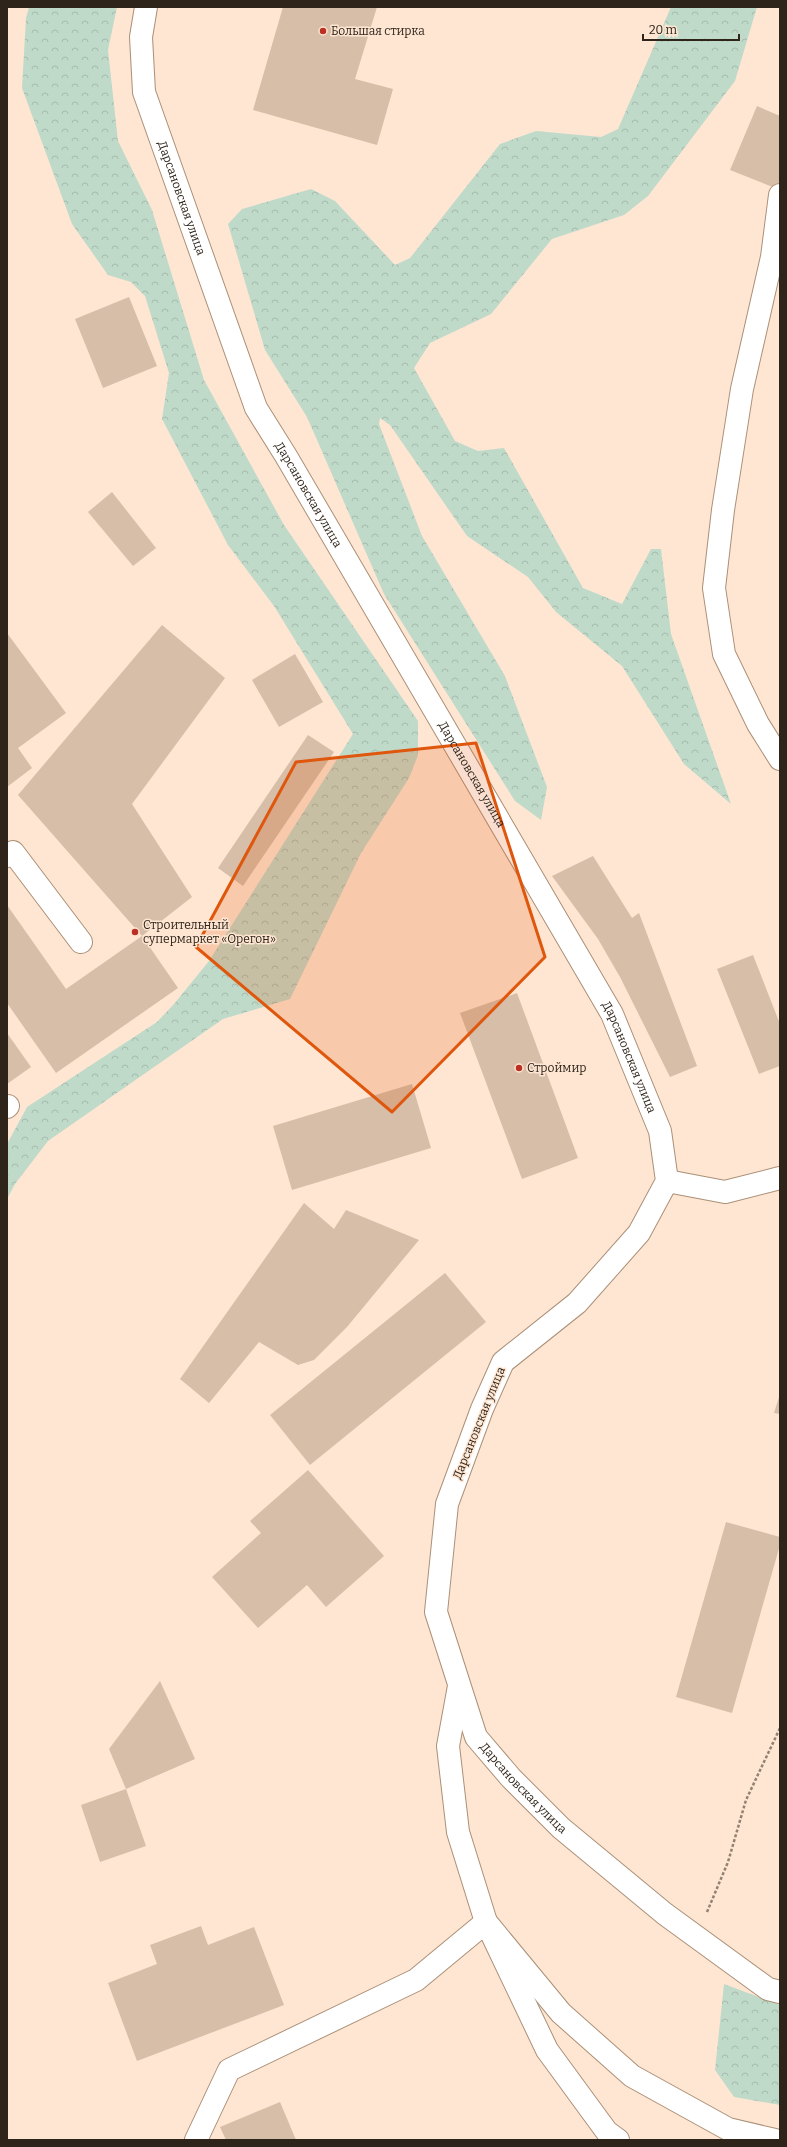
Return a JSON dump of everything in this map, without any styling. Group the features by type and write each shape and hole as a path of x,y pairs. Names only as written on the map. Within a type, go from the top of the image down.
{"street":[{"name":"Дарсановская улица","path":"146,7 141,37 144,92 256,408 286,456 612,1014 660,1131 667,1181 639,1233 577,1303 503,1362 482,1409 447,1504 436,1612 476,1737 511,1778 561,1828 665,1914 768,1989 780,1992"},
{"path":"780,195 776,259 742,388 723,510 714,588 724,654 758,724 780,759"},
{"path":"7,856 13,852 81,942"},
{"path":"667,1181 725,1192 780,1178"},
{"path":"459,1683 448,1746 458,1832 486,1922 547,2050 607,2132 618,2140"},
{"path":"196,2140 229,2070 416,1980 486,1922"},
{"path":"486,1922 561,2013 632,2076 728,2129 775,2140"}],"path":[{"path":"697,1937 728,1862 746,1800 780,1728"}],"highlighted area":[{"path":"476,743 545,957 392,1112 196,947 296,762"}],"green space":[{"path":"29,7 117,7 108,50 118,141 152,210 204,380 284,525 418,721 418,755 409,778 361,853 290,999 223,1019 48,1141 15,1184 7,1199 7,1144 27,1107 157,1022 174,1004 209,961 353,734 274,606 228,545 162,419 169,373 145,296 131,282 108,275 72,224 22,88 26,18"},
{"path":"671,7 757,7 735,81 648,196 624,215 552,239 491,314 430,343 414,368 455,441 478,451 504,448 583,588 622,604 651,549 661,549 671,634 731,804 684,764 622,666 556,612 528,577 467,536 390,425 380,418 379,424 422,536 505,676 547,787 541,820 515,801 384,594 307,417 265,350 228,224 242,209 311,189 335,201 395,265 410,258 500,144 536,131 601,137 618,129"},
{"path":"724,1984 780,2005 780,2105 734,2097 715,2070"}],"building":[{"path":"283,7 377,7 355,79 393,89 377,145 253,110"},
{"path":"757,106 780,116 780,190 730,170"},
{"path":"129,297 157,366 103,388 75,319"},
{"path":"112,492 156,548 133,566 88,512"},
{"path":"162,625 225,678 132,804 192,897 142,936 18,795"},
{"path":"7,633 66,713 18,748 32,768 7,787"},
{"path":"295,654 323,702 279,727 252,680"},
{"path":"308,735 334,752 243,886 218,868"},
{"path":"593,856 632,918 639,913 697,1066 670,1077 620,977 598,939 552,876"},
{"path":"7,905 66,989 142,936 178,988 56,1073 7,1003"},
{"path":"753,955 780,1024 780,1066 759,1074 717,969"},
{"path":"517,993 578,1158 522,1179 460,1013"},
{"path":"7,1033 31,1067 7,1084"},
{"path":"412,1084 431,1148 292,1190 273,1126"},
{"path":"304,1203 334,1229 346,1210 419,1240 347,1327 314,1360 298,1365 259,1342 209,1403 180,1379"},
{"path":"445,1273 486,1322 310,1465 270,1415"},
{"path":"780,1394 780,1414 774,1413"},
{"path":"308,1470 384,1556 326,1607 307,1585 258,1628 212,1577 261,1533 250,1521"},
{"path":"726,1522 780,1537 780,1545 732,1713 676,1697"},
{"path":"160,1681 195,1759 126,1789 109,1749"},
{"path":"126,1789 146,1846 100,1862 81,1805"},
{"path":"201,1926 208,1945 254,1927 284,2005 137,2061 108,1983 157,1964 150,1945"},
{"path":"280,2102 296,2140 226,2140 220,2127"}],"place":[{"name":"Большая стирка","path":"323,31"},
{"name":"Строительный супермаркет «Орегон»","path":"135,932"},
{"name":"Строймир","path":"519,1068"}]}
